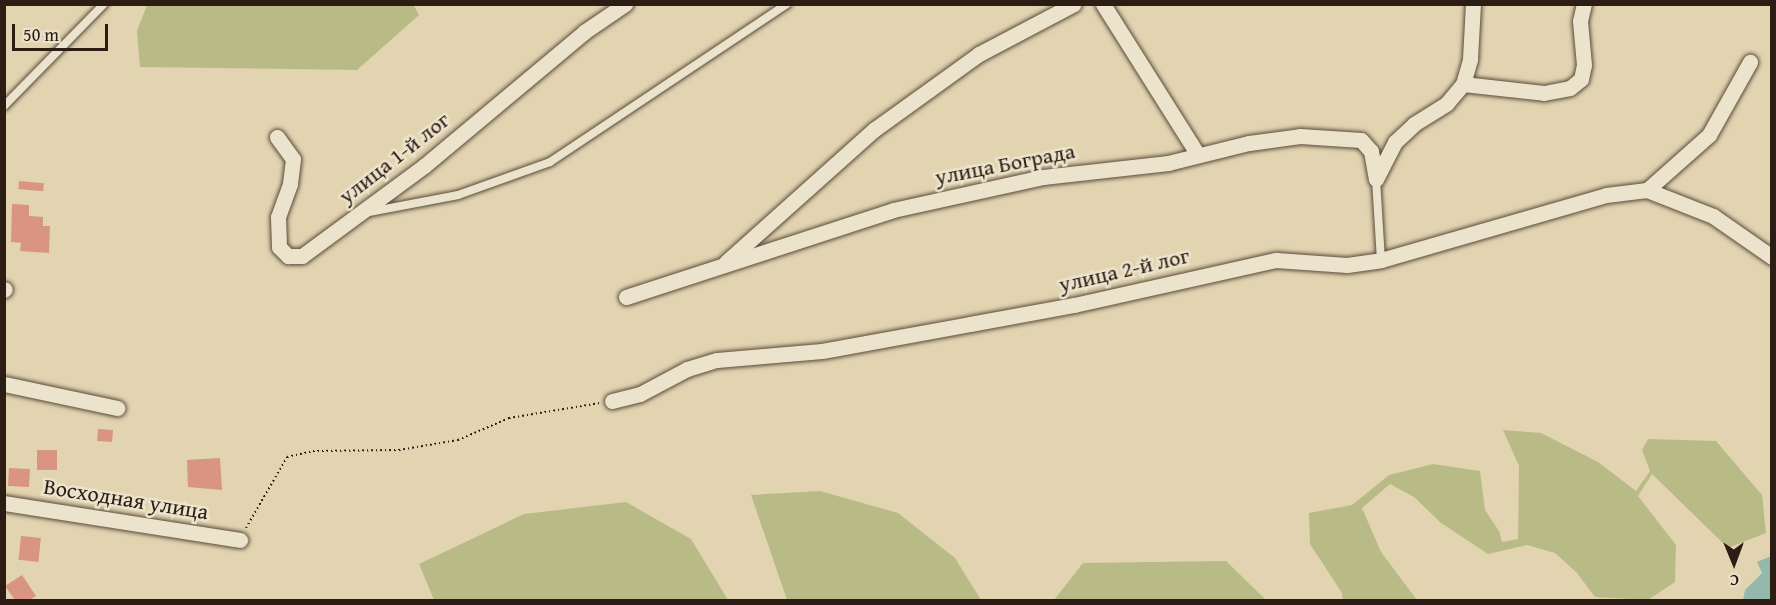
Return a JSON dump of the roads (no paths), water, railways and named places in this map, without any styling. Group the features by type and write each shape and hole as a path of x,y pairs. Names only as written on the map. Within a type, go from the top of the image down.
{"street":[{"name":"улица 1-й лог","path":"277,137 293,159 290,184 278,217 279,247 288,256 302,256 424,166 576,38 625,4"},
{"path":"718,268 875,129 979,54 1074,4"},
{"path":"1103,4 1198,155"},
{"path":"1376,178 1395,142 1414,124 1447,103 1463,84 1470,59 1473,4"},
{"path":"1463,84 1544,93 1570,88 1581,79 1584,65 1580,21 1584,4"},
{"path":"1750,62 1709,135 1647,190 1713,216 1772,257"},
{"name":"улица Бограда","path":"626,297 718,268 781,244 893,210 1042,177 1168,163 1198,155 1300,136 1347,137 1361,140 1371,151 1376,178"},
{"name":"улица 2-й лог","path":"612,401 640,394 687,369 717,360 822,351 1074,305 1276,260 1347,265 1381,260 1606,195 1647,190"},
{"path":"4,384 117,408"},
{"name":"Восходная улица","path":"4,503 240,540"}],"lane":[{"path":"4,106 104,4"},
{"path":"356,216 458,195 550,162 787,4"},
{"path":"1376,178 1381,260"}],"water":[{"path":"1771,556 1771,600 1743,600 1745,590 1762,573 1757,562"}]}
